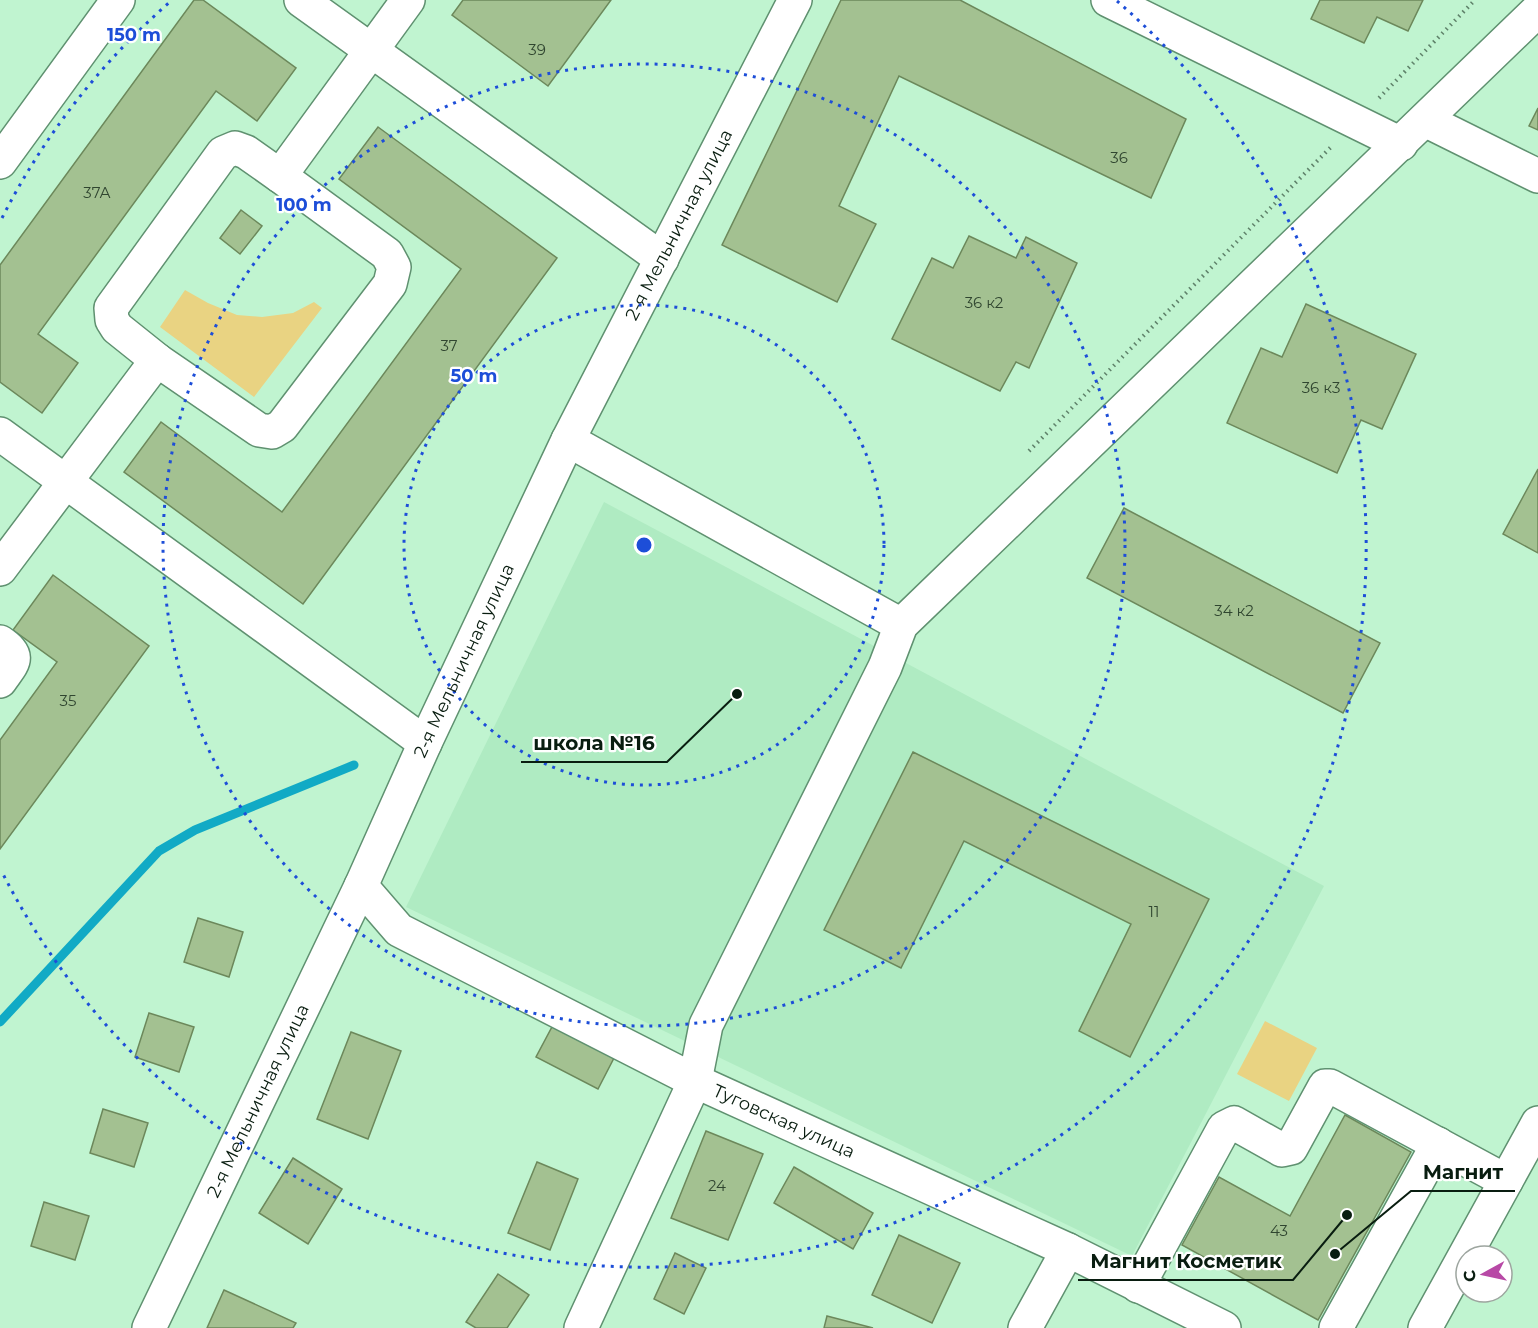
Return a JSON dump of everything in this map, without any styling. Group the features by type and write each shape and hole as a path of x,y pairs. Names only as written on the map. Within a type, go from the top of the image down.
{"street":[{"path":"0,162 118,0"},
{"path":"301,0 662,258"},
{"path":"280,176 408,0"},
{"name":"2-я Мельничная улица","path":"149,1328 361,886 425,743 568,440 795,0"},
{"path":"1108,0 1401,144"},
{"path":"581,1328 695,1081 705,1025 885,667 901,625 1538,10"},
{"path":"1425,120 1538,176"},
{"path":"234,148 246,152 280,176 387,254 394,267 390,284 282,426 272,432 260,430 157,360 117,328 112,320 111,308 223,153 234,148"},
{"path":"0,569 157,360"},
{"path":"0,434 425,743"},
{"path":"568,440 901,625"},
{"path":"0,642 12,650 14,656 13,663 0,681"},
{"name":"Туговская улица","path":"361,886 399,930 695,1081 1068,1250 1224,1328"},
{"path":"1138,1286 1224,1128 1234,1123 1282,1150 1287,1150 1291,1148 1322,1089 1330,1086 1506,1181"},
{"path":"1425,1328 1538,1123"},
{"path":"1336,1328 1438,1144"},
{"path":"1025,1328 1068,1250"}],"path":[{"path":"1029,451 1475,0"}],"shaded area":[{"path":"185,290 237,315 262,317 293,313 314,302 322,308 254,397 160,327"},
{"path":"604,502 1324,886 1132,1256 406,907"},
{"path":"1265,1021 1317,1048 1289,1101 1237,1074"}],"building":[{"path":"194,0 203,0 296,68 257,121 216,91 38,334 78,363 42,413 0,382 0,265"},
{"path":"463,0 611,0 548,86 452,15"},
{"path":"841,0 960,0 1186,119 1151,198 899,76 839,206 876,224 837,302 722,245"},
{"path":"1320,0 1423,0 1408,31 1377,17 1364,43 1311,19"},
{"path":"1538,108 1538,130 1529,126"},
{"path":"378,127 557,258 303,604 124,472 161,422 282,512 461,269 339,179"},
{"path":"241,210 262,226 240,254 220,238"},
{"path":"969,236 1016,258 1026,237 1077,263 1029,368 1016,362 1000,391 892,339 932,258 953,268"},
{"path":"1306,304 1416,354 1382,429 1361,420 1337,473 1227,423 1261,348 1282,357"},
{"path":"1538,469 1538,553 1503,534"},
{"path":"1124,508 1380,643 1343,713 1087,578"},
{"path":"53,575 149,646 0,849 0,740 57,662 13,630"},
{"path":"913,752 1209,899 1130,1057 1079,1031 1131,924 964,841 901,968 824,930"},
{"path":"198,918 243,932 229,977 184,962"},
{"path":"149,1013 194,1027 179,1072 135,1057"},
{"path":"553,1025 615,1056 598,1089 536,1057"},
{"path":"351,1032 401,1051 368,1139 317,1119"},
{"path":"103,1109 148,1123 134,1167 90,1153"},
{"path":"1345,1115 1411,1152 1318,1320 1182,1245 1219,1177 1290,1216"},
{"path":"706,1131 763,1154 728,1240 671,1218"},
{"path":"293,1158 342,1189 308,1244 259,1213"},
{"path":"537,1162 578,1179 550,1250 508,1233"},
{"path":"794,1167 873,1213 853,1249 774,1203"},
{"path":"44,1202 89,1216 75,1260 31,1246"},
{"path":"899,1235 960,1263 932,1323 872,1295"},
{"path":"675,1253 706,1268 684,1314 654,1299"},
{"path":"498,1274 529,1295 507,1328 476,1328 466,1322"},
{"path":"224,1290 296,1323 293,1328 207,1328"},
{"path":"827,1316 873,1328 824,1328"}],"waterway":[{"path":"0,1022 159,851 195,830 354,765"}],"place":[{"name":"школа №16","path":"737,694"},
{"name":"Магнит Косметик","path":"1347,1215"},
{"name":"Магнит","path":"1335,1254"}]}
